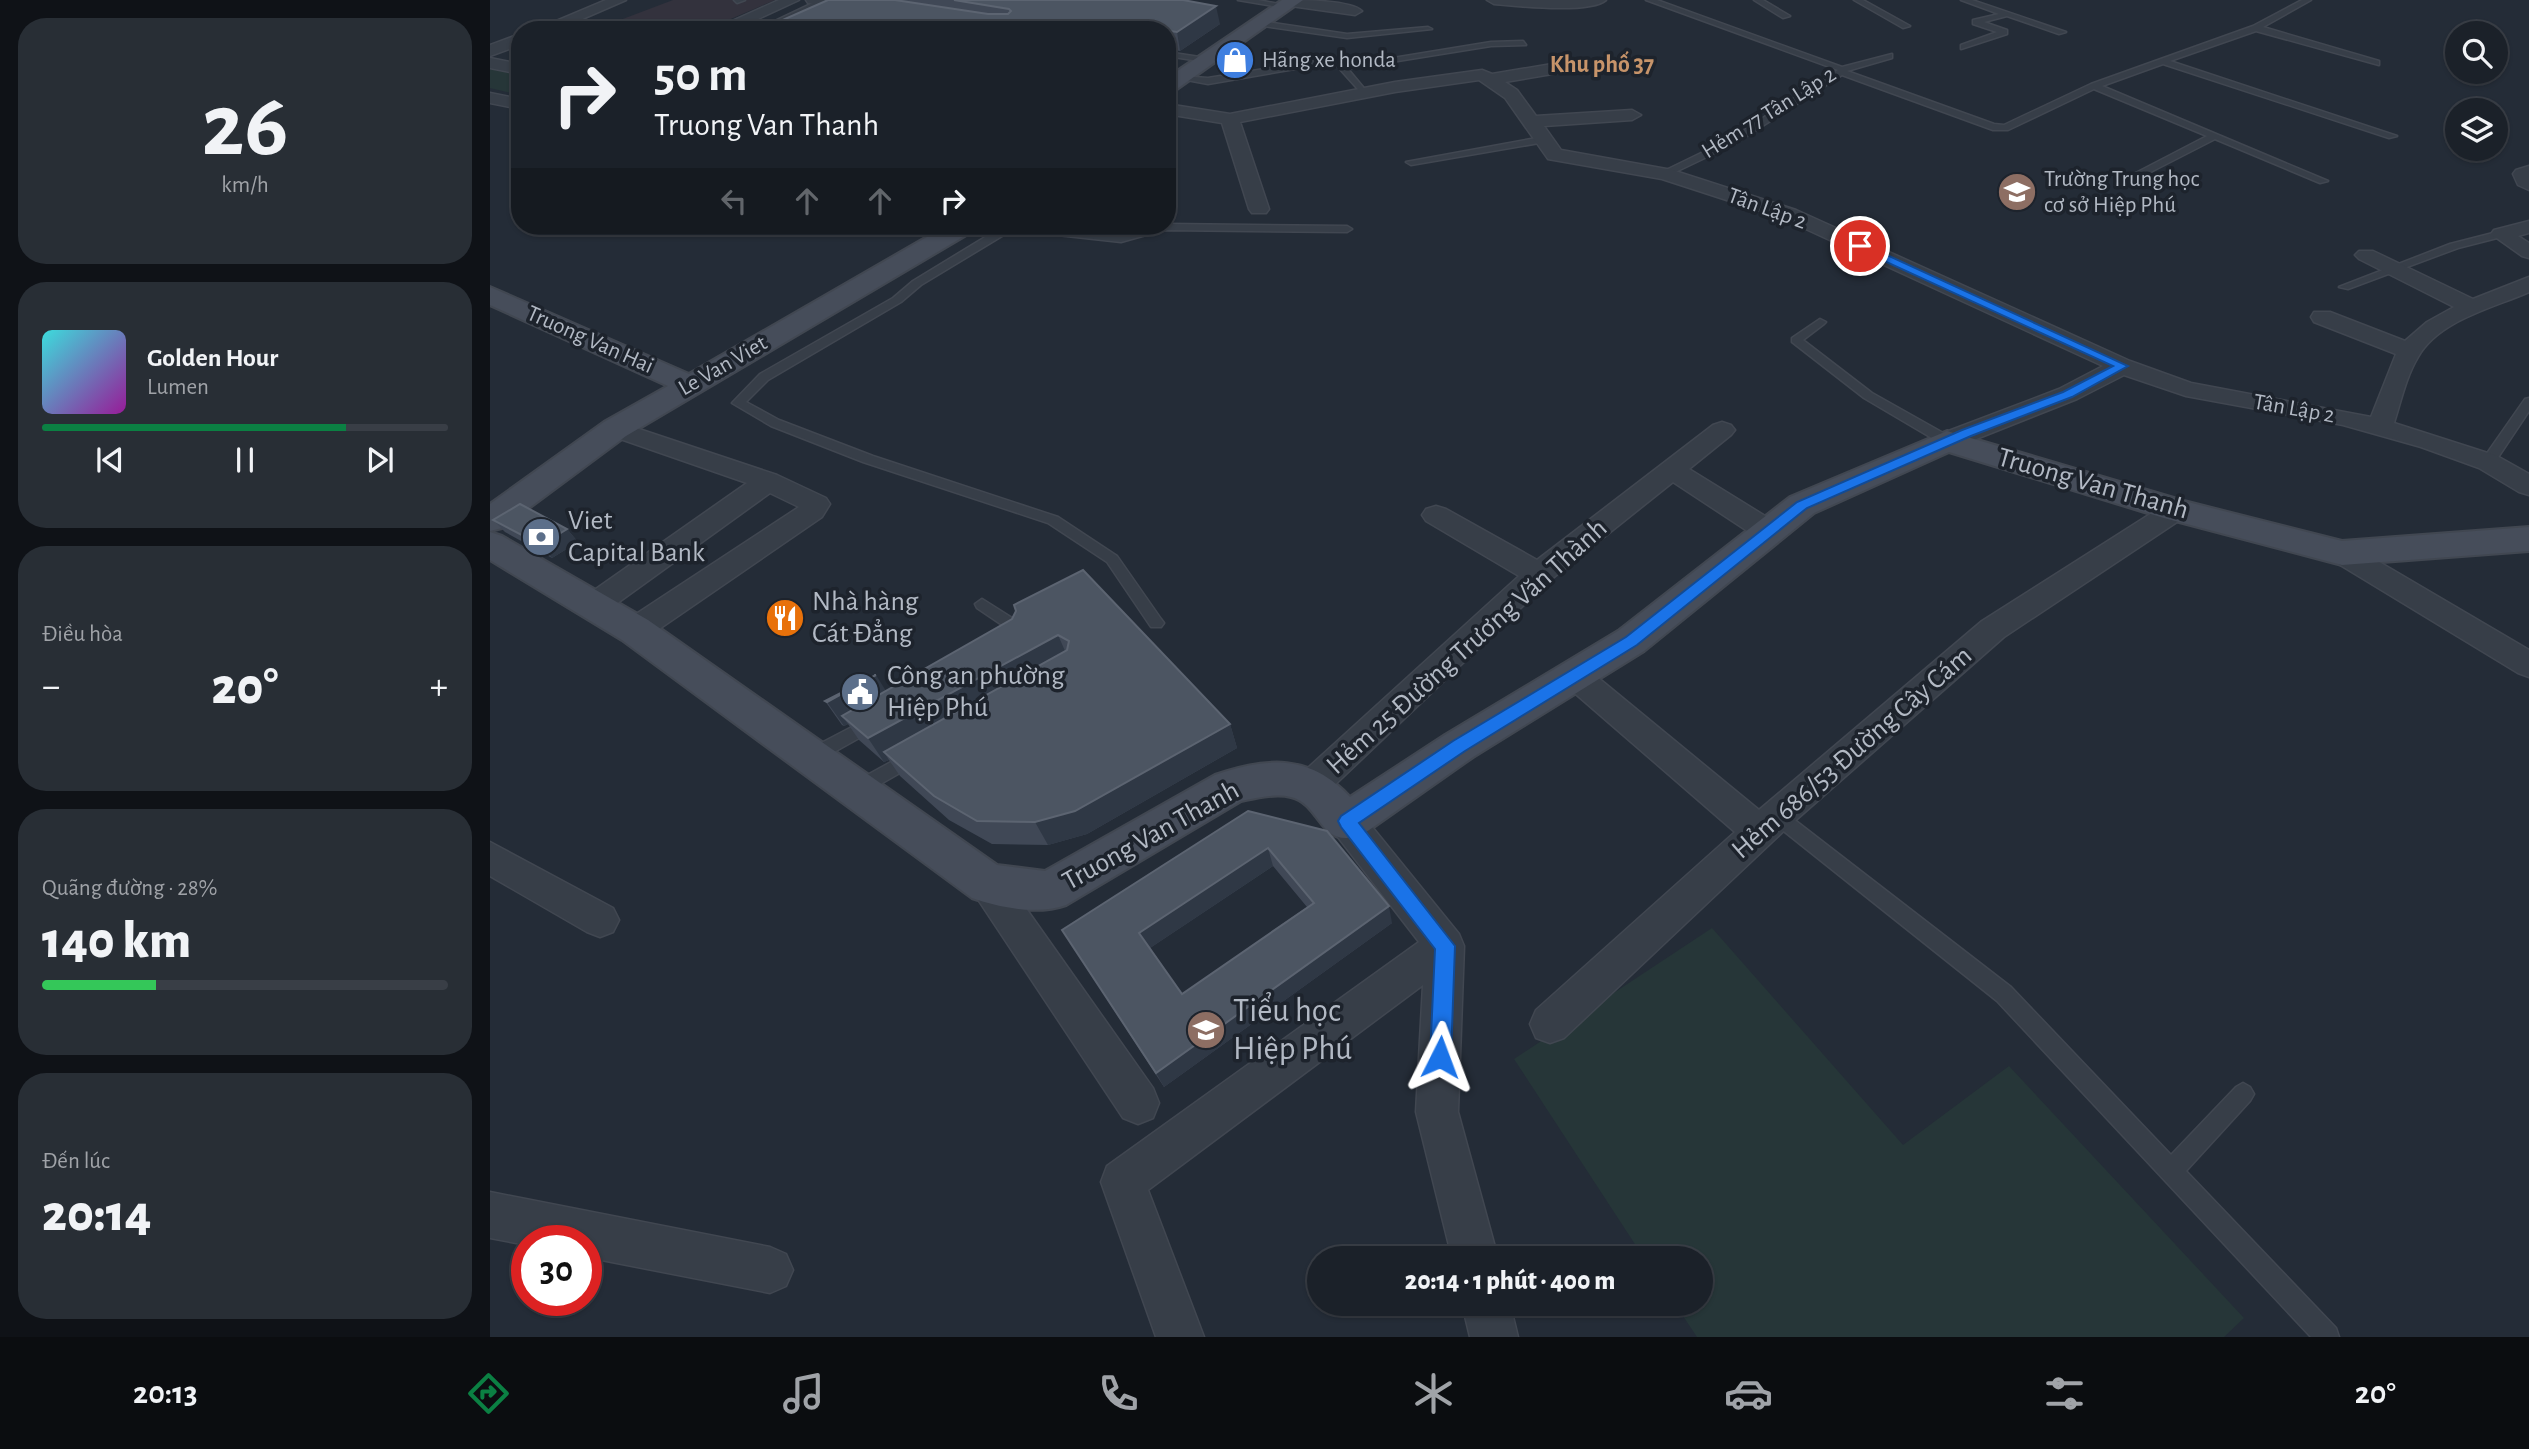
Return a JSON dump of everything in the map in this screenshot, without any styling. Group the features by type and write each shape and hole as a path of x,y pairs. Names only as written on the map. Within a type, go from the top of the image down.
{"street":[{"path":"566,21 619,0"},
{"path":"742,21 792,0"},
{"path":"1494,0 1562,4 1599,0"},
{"path":"1176,81 1290,2 1355,11"},
{"path":"490,51 511,43"},
{"path":"490,63 511,67"},
{"path":"1176,112 1230,119 1364,93 1482,75 1489,80 1564,67 1615,65"},
{"name":"Tân Lập 2","path":"1489,80 1511,94 1555,155 1665,174 1789,214 2122,366 2186,389 2380,427 2488,462 2529,486"},
{"path":"490,98 511,102"},
{"path":"1533,125 1596,99"},
{"path":"1533,125 1632,115"},
{"path":"1230,119 1259,209"},
{"path":"2529,173 2524,174 2525,181 2529,184"},
{"path":"2501,234 2529,227"},
{"path":"2501,234 2529,252"},
{"name":"Le Van Viet","path":"490,520 615,429 948,235"},
{"path":"2367,255 2398,268 2472,307"},
{"path":"2380,427 2409,351 2431,331 2472,307 2529,284"},
{"name":"Truong Van Hai","path":"490,295 690,384"},
{"path":"2322,317 2409,351"},
{"path":"1347,821 1459,746 1631,641 1802,505 1947,441 2068,394 2122,366"},
{"path":"615,429 768,481 816,504 816,508 635,630"},
{"name":"Hẻm 25 Đường Trương Văn Thành","path":"1311,786 1539,574 1722,430"},
{"name":"Truong Van Thanh","path":"1947,441 2176,510 2342,552 2529,539"},
{"path":"1672,470 1768,531"},
{"path":"490,482 545,478"},
{"path":"594,605 768,481"},
{"name":"Hẻm 686/53 Đường Cây Cám","path":"1550,1024 1769,824 1993,629 2176,510"},
{"path":"1436,515 1539,574"},
{"name":"Truong Van Thanh","path":"490,544 635,630 988,884 1050,891 1127,860 1230,787 1262,779 1288,780 1311,786"},
{"path":"2342,552 2529,665"},
{"path":"1574,675 1769,824"},
{"path":"1311,786 1347,821 1445,946 1437,1112 1472,1246"},
{"path":"492,859 600,920"},
{"path":"988,884 1138,1103"},
{"path":"1180,1337 1123,1182 1445,946"},
{"path":"490,1215 769,1270"},
{"path":"1489,1316 1494,1337"}],"lane":[{"path":"1242,0 1290,2"},
{"name":"Hẻm 77 Tân Lập 2","path":"1650,0 1843,70"},
{"path":"1758,0 1786,16"},
{"path":"1858,0 1906,26"},
{"path":"1965,0 2062,32"},
{"path":"1843,70 1998,128 2005,128 2094,86 2256,28 2306,0"},
{"path":"782,21 822,5 841,7 822,5"},
{"path":"1964,47 2004,32 1976,22 2007,14"},
{"path":"1260,23 1347,36 1427,29"},
{"path":"2256,28 2376,63"},
{"path":"1364,93 1342,68 1491,44 1523,43"},
{"path":"1176,55 1206,60"},
{"path":"1843,70 1889,56"},
{"path":"1176,83 1208,81 1321,62"},
{"path":"2164,62 2392,136"},
{"name":"Hẻm 77 Tân Lập 2","path":"1665,174 1733,141 1843,70"},
{"path":"2094,86 2323,181"},
{"path":"1410,162 1533,125"},
{"path":"2133,178 2214,136"},
{"path":"1176,227 1347,229"},
{"path":"2344,287 2454,246 2501,234"},
{"path":"992,235 917,283 897,300 764,377 738,403 775,423 868,459 1053,520 1112,559 1156,623"},
{"path":"1086,235 1121,239 1135,235"},
{"path":"1820,322 1796,340 1813,356 1915,424 1947,441"},
{"path":"2488,462 2529,402"},
{"path":"982,604 1015,628 1017,637 1005,646"},
{"path":"812,756 881,717"},
{"path":"857,789 928,748"},
{"path":"1769,824 2004,994 2327,1337"},
{"path":"2171,1171 2243,1094"}],"shaded area":[{"path":"673,0 775,0 726,21 618,21"},
{"path":"490,69 511,73 511,93 490,88"},
{"path":"1712,928 1903,1145 2009,1066 2244,1318 2224,1337 1697,1337 1683,1316 1713,1316 1713,1246 1636,1246 1514,1059"}],"building":[{"path":"828,0 895,0 988,14 1008,14 1011,11 954,0 1183,0 1216,6 1177,32 1176,21 780,21"},
{"path":"520,504 567,529 541,545 493,520"},
{"path":"1083,570 1230,724 1075,811 1035,822 977,821 934,796 884,752 1067,650 1069,641 1058,635 868,738 842,716 1012,619 1016,611 1014,605"},
{"path":"876,675 827,702 825,701"},
{"path":"1248,811 1327,831 1389,906 1156,1073 1062,930","holes":["1268,848 1314,903 1182,994 1139,933"]}],"place":[{"name":"Hãng xe honda","path":"1235,60"},
{"name":"Trường Trung học cơ sở Hiệp Phú","path":"2017,192"},
{"name":"Viet Capital Bank","path":"541,537"},
{"name":"Nhà hàng Cát Đẳng","path":"785,618"},
{"name":"Công an phường Hiệp Phú","path":"860,692"},
{"name":"Tiểu học Hiệp Phú","path":"1206,1030"}],"district":[{"name":"Khu phố 37","path":"1602,65"}],"route":[{"path":"1440,1057 1445,946 1347,821 1459,746 1631,641 1802,505 2004,417 2068,394 2122,366 1860,246"}]}
